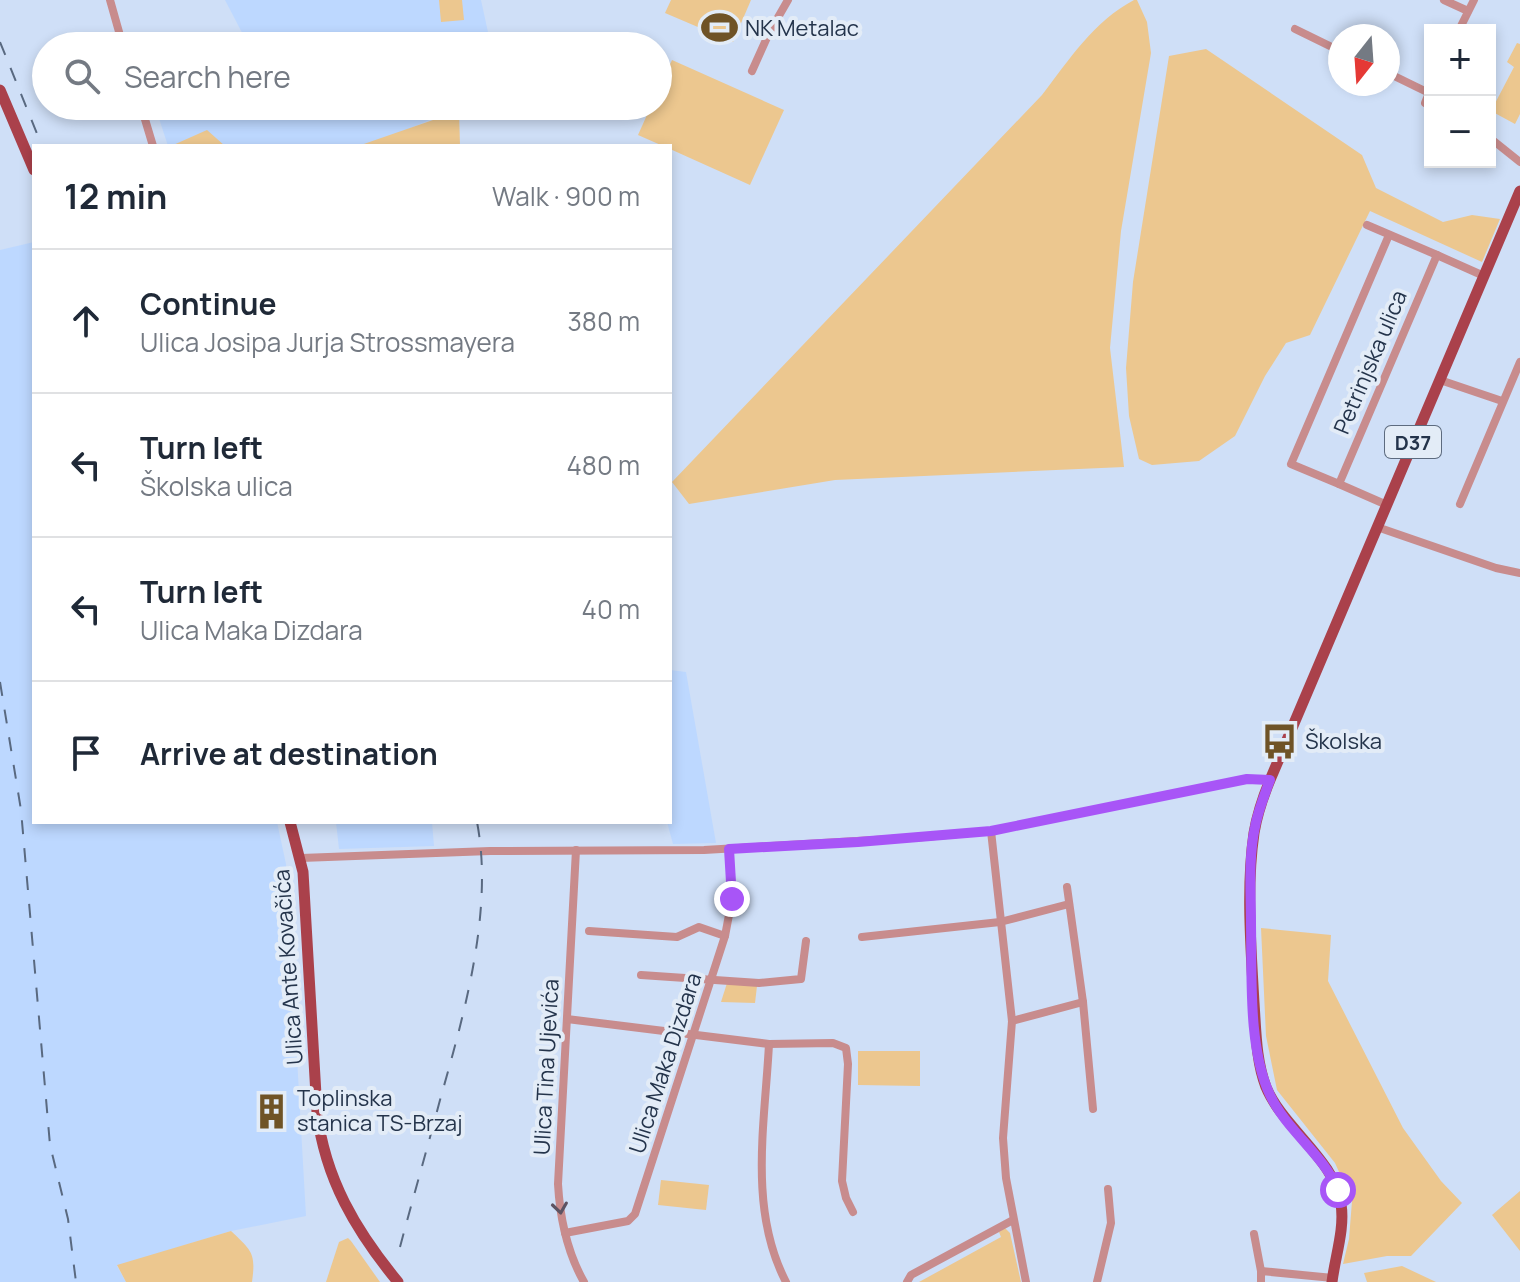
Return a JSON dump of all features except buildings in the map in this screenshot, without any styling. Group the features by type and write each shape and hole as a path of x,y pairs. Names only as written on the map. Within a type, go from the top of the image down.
{"main road":[{"path":"0,90 32,165"},
{"name":"D37","path":"1332,1280 1341,1222 1340,1196 1332,1178 1275,1105 1259,1060 1252,965 1251,873 1255,828 1270,780 1520,191"},
{"name":"Ulica Ante Kovačića","path":"291,824 301,858 317,1112 322,1146 340,1198 352,1221 398,1282"}],"street":[{"path":"110,0 119,32"},
{"path":"752,71 788,0"},
{"path":"1444,0 1468,11"},
{"path":"1462,24 1474,0"},
{"path":"1295,29 1328,45"},
{"path":"1400,78 1424,89"},
{"path":"145,120 152,144"},
{"path":"1496,143 1520,162"},
{"path":"1367,225 1484,276"},
{"name":"Petrinjska ulica","path":"1389,235 1291,464 1339,484 1437,255"},
{"path":"1460,504 1520,362"},
{"path":"1440,380 1502,401"},
{"path":"1339,484 1387,505"},
{"path":"1377,527 1496,568 1520,573 1520,563"},
{"path":"301,858 576,850 656,852 899,839 991,831 1247,779 1270,780"},
{"path":"991,831 1012,1021 1003,1138 1013,1220 1026,1282"},
{"name":"Ulica Maka Dizdara","path":"565,1233 633,1218 725,936 732,899 729,849"},
{"name":"Ulica Tina Ujevića","path":"576,850 558,1184 559,1209 565,1233 584,1282"},
{"path":"1067,887 1083,1002 1093,1109"},
{"path":"862,937 1000,922 1069,904"},
{"path":"589,931 677,937 699,927 725,936"},
{"path":"641,975 759,983 801,979 806,941"},
{"path":"1012,1021 1083,1002"},
{"path":"567,1019 769,1044 833,1043 846,1048 848,1064 842,1181 853,1212"},
{"path":"769,1044 762,1202 768,1238 786,1282"},
{"path":"1097,1282 1111,1223 1108,1189"},
{"path":"907,1282 911,1275 1013,1220"},
{"path":"1254,1234 1261,1282"},
{"path":"1261,1271 1332,1280"}],"shaded area":[{"path":"225,0 481,0 488,32 242,32"},
{"path":"439,0 462,0 464,20 441,22"},
{"name":"NK Metalac","path":"671,0 751,0 733,42 665,13"},
{"path":"1137,0 1147,22 1151,53 1121,231 1110,348 1124,467 835,480 689,504 672,482 1042,95 1094,30"},
{"path":"1517,43 1520,44 1520,114 1515,124 1496,114 1496,101 1514,67 1507,62"},
{"path":"1206,49 1362,155 1376,188 1443,222 1472,215 1500,219 1482,262 1370,211 1310,335 1286,343 1265,376 1235,436 1199,461 1152,465 1139,459 1129,416 1126,368 1133,282 1169,56"},
{"path":"672,60 784,110 750,185 672,150 672,144 658,144 638,135 645,120 672,120"},
{"path":"160,120 430,120 372,144 167,144"},
{"path":"433,120 459,120 460,144 364,144"},
{"path":"207,130 223,144 176,144"},
{"path":"32,242 32,824 277,824 286,864 306,1216 231,1231 117,1266 126,1282 0,1282 0,250"},
{"path":"672,670 686,672 716,843 673,844 668,824 672,824"},
{"path":"336,824 432,824 434,846 339,849"},
{"path":"1261,928 1331,935 1328,981 1403,1128 1441,1181 1462,1203 1411,1256 1387,1256 1343,1264 1349,1239 1352,1201 1335,1163 1277,1090 1266,1036"},
{"path":"727,983 757,986 755,1003 721,1002"},
{"path":"858,1051 920,1051 920,1086 858,1085"},
{"path":"661,1180 709,1185 706,1210 658,1205"},
{"path":"1520,1191 1520,1251 1492,1215"},
{"path":"1005,1228 1010,1233 1021,1282 919,1282 1001,1237 999,1232"},
{"path":"231,1231 251,1253 252,1282 126,1282 117,1265"},
{"path":"348,1238 380,1282 326,1282 339,1242"},
{"path":"1402,1266 1436,1282 1367,1282 1364,1273"}],"railway":[{"path":"0,42 41,144"},
{"path":"0,682 21,810 50,1145 68,1219 76,1282"},
{"path":"400,1247 474,962 482,891 477,824"}],"place":[{"name":"NK Metalac","path":"719,28"},
{"name":"Školska","path":"1279,741"},
{"name":"Toplinska stanica TS-Brzaj","path":"271,1111"}],"route":[{"path":"732,899 729,849 991,831 1247,779 1270,780 1255,828 1251,873 1252,965 1259,1060 1275,1105 1338,1190"}]}
